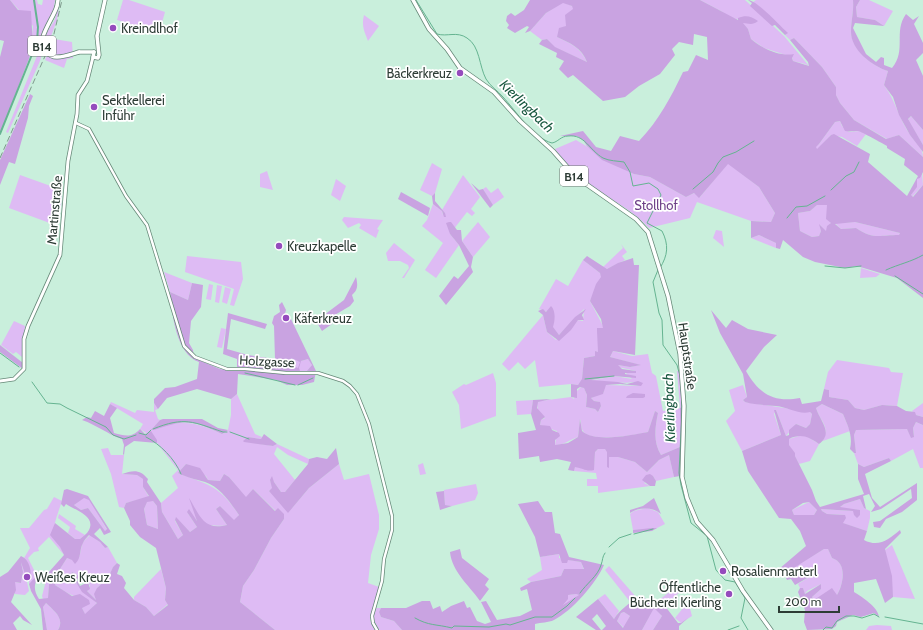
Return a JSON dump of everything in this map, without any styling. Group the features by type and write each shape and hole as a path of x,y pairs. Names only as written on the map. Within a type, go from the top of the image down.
{"main road":[{"name":"B14","path":"58,0 52,21 42,37 42,47 46,53 55,57 81,53 95,54 98,58"},
{"path":"92,64 97,44 100,17 105,0"},
{"name":"Hauptstraße","path":"413,0 429,29 447,49 460,68 484,83 497,95 520,121 551,149 576,177 639,222 650,239 673,317 682,374 684,416 682,481 695,519 711,537 750,601 771,630"},
{"path":"92,64 98,58"},
{"name":"Martinstraße","path":"0,380 14,379 24,369 24,339 28,326 60,255 68,161 76,122 78,95 87,80 92,64"}],"street":[{"name":"Holzgasse","path":"76,122 89,129 126,196 147,225 184,346 191,354 206,362 229,370 245,369 286,373 318,373 343,381 355,391 371,432 392,516 392,530 384,559 382,581 372,616 373,623 377,630"}],"green space":[{"path":"10,0 37,0 38,4 42,5 43,0 55,0 53,14 39,40 44,54 42,53 40,61 8,133 6,132 39,51 33,48 33,26"},
{"path":"59,0 57,20 46,50 43,42 44,38 55,19"},
{"path":"123,0 129,0 165,12 159,33 117,20"},
{"path":"700,0 745,0 784,36 809,66 793,61 792,57 764,48 751,39 748,29 742,23 757,22 731,18"},
{"path":"756,0 853,0 852,39 859,51 864,56 882,69 888,71 884,85 892,97 903,124 920,148 923,157 899,135 887,139 854,120 840,103 836,95 836,87 822,67 794,38 790,40 785,35 787,33 753,2"},
{"path":"860,0 869,0 893,11 884,26 875,20 857,17 856,7"},
{"path":"563,2 572,6 574,9 566,26 557,37 571,44 582,53 587,62 554,47 547,39 542,40 530,31 546,13"},
{"path":"364,15 379,26 368,41 363,26"},
{"path":"54,39 72,42 73,58 67,59 64,68 45,60"},
{"path":"911,116 923,130 923,145 908,120"},
{"path":"840,121 842,126 849,132 859,131 866,134 857,146 842,137 831,135 817,150 815,147 819,144 835,122"},
{"name":"Stollhof","path":"576,140 634,174 650,177 686,197 694,193 700,197 728,163 759,187 775,213 771,222 751,221 697,202 690,218 649,228 631,212 591,186 572,171 555,149"},
{"path":"432,163 442,169 435,193 432,196 420,190"},
{"path":"267,171 273,190 260,187 260,174"},
{"path":"922,172 923,185 912,197 911,195 915,188 916,180"},
{"path":"20,175 62,190 61,208 55,225 9,208"},
{"path":"463,175 480,197 471,209 475,213 472,216 467,212 450,234 459,245 436,278 425,270 443,243 422,226 427,220 433,204 442,211 443,215 445,213 442,210"},
{"path":"336,179 346,186 340,201 331,195"},
{"path":"486,187 491,193 498,188 504,197 493,205 483,189"},
{"path":"817,205 827,205 831,223 826,232 820,225 821,231 819,236 812,237 800,231 798,213 810,211"},
{"path":"344,217 383,220 377,229 379,230 376,238 359,228 361,225 359,223 348,228 342,220"},
{"path":"478,222 490,237 473,257 462,241"},
{"path":"855,222 900,233 899,235 872,235 862,232 856,228 841,229 835,223"},
{"path":"716,230 722,231 724,247 713,238"},
{"path":"759,235 776,243 776,248 751,238"},
{"path":"394,243 415,260 404,278 402,278 409,268 408,265 400,261 388,261 386,253"},
{"path":"621,244 627,252 622,256 625,260 607,269 603,267 623,248"},
{"path":"187,256 241,262 243,279 234,306 230,305 234,289 185,272"},
{"path":"583,260 600,273 602,277 590,301 603,326 603,328 598,328 598,353 595,351 595,356 584,358 582,380 578,385 571,384 539,387 535,360 525,369 518,362 509,371 502,364 543,315 547,332 556,340 578,320 583,321 584,309 559,335 552,327 554,314 539,309 556,279 568,286"},
{"path":"861,268 880,274 876,277 860,278"},
{"path":"164,272 192,283 188,300 170,292"},
{"path":"209,284 213,285 211,300 206,299"},
{"path":"217,285 222,286 219,303 215,302"},
{"path":"225,287 231,289 227,304 222,302"},
{"path":"14,321 25,326 22,357 16,352 13,354 1,345"},
{"path":"221,328 226,329 222,348 217,347"},
{"path":"613,351 632,356 648,354 652,373 656,376 663,411 680,408 677,371 680,371 682,407 680,409 680,447 661,455 658,450 656,440 658,413 655,411 648,432 614,437 594,437 587,435 583,431 580,419 578,437 558,445 555,445 557,431 540,425 541,420 545,418 538,411 537,403 540,401 571,397 574,399 576,392 581,387 584,388 587,395 586,407 595,409 598,412 601,406 599,402 594,401 591,398 604,392 603,388 606,385 640,386 633,382 619,383 590,381 614,376 632,379 625,372 636,373 636,371 618,367 618,365 630,367 640,365 610,357"},
{"path":"291,358 301,362 308,359 312,365 306,372 300,371 289,364"},
{"path":"837,360 889,368 891,372 903,373 897,406 882,405 864,410 855,408 848,400 829,397 829,390 824,389 828,372"},
{"path":"493,373 496,383 496,416 461,429 459,405 452,392 464,384 466,385"},
{"path":"743,385 747,397 743,400 745,402 810,412 812,414 810,424 806,428 796,424 786,436 776,410 774,414 781,435 742,451 726,421 735,411 729,390"},
{"path":"237,394 255,434 262,437 261,439 248,437 255,443 273,446 277,444 309,459 308,464 288,455 277,447 274,454 295,480 285,492 281,492 274,482 270,480 273,488 269,491 292,508 309,488 339,464 344,480 369,474 379,515 379,529 371,555 368,583 379,587 370,620 376,630 275,630 240,602 243,586 284,519 253,489 246,498 229,477 224,474 220,481 208,480 206,476 186,464 178,473 213,487 225,497 239,515 234,521 220,506 216,509 227,525 216,526 200,522 187,512 197,527 190,532 176,518 175,521 183,535 178,539 162,512 161,503 178,488 172,476 178,470 157,443 157,440 140,429 143,424 110,404 111,402 135,413 137,410 154,412 154,403 158,409 155,410 158,419 160,420 153,428 188,423 203,426 222,434 228,430 231,415 231,399"},
{"path":"533,400 531,414 517,415 516,401"},
{"path":"923,403 923,417 916,415 912,411"},
{"path":"822,404 843,414 850,431 823,441 826,431 816,408"},
{"path":"916,422 923,425 923,468 920,468 913,449 891,461 889,458 864,467 858,464 854,453 856,453 854,435 856,430 907,429 911,437 914,437 913,428"},
{"path":"802,435 819,444 810,461 799,464 789,445 789,439"},
{"path":"108,448 111,455 124,455 122,474 137,475 143,479 143,487 149,497 126,503 124,508 119,507 111,474 101,449"},
{"path":"598,449 605,449 607,451 607,462 609,467 609,457 618,457 635,462 647,472 659,460 669,455 674,477 656,481 653,476 644,483 650,486 598,493 598,486 587,486 587,479 597,479 596,473 574,471 575,467 594,465 595,452"},
{"path":"423,463 426,474 420,475 418,465"},
{"path":"476,484 478,493 475,500 452,506 445,505 444,490"},
{"path":"54,497 62,501 54,529 64,555 49,537 38,548 39,551 34,552 28,558 36,574 34,580 29,584 28,567 24,558 30,548 20,528 29,528 44,510 47,509"},
{"path":"84,497 88,497 107,530 105,531 88,508 81,510 74,505"},
{"path":"860,499 864,508 870,511 867,531 842,523 845,515 827,514 821,509 859,510 839,508 844,504"},
{"path":"147,501 153,501 157,506 158,529 147,525 144,509"},
{"path":"809,502 817,510 814,515 794,515 792,510"},
{"path":"647,508 658,512 665,524 655,529 633,530 630,514 634,511"},
{"path":"59,514 76,526 75,529 85,535 80,539 75,539 68,533 70,527 58,518"},
{"path":"90,535 100,542 105,548 108,547 117,563 113,567 108,578 97,588 96,600 87,591 90,586 84,574 79,576 72,572 71,574 75,582 97,603 85,615 77,596 68,594 55,585 58,572 67,558 78,559 85,540"},
{"path":"892,545 915,599 893,597 885,550"},
{"path":"824,549 828,549 832,558 840,564 843,575 841,586 837,595 814,600 812,597 821,589 821,584 807,591 805,594 803,588 800,588 798,584 816,573 814,570 803,577 798,573 786,578 784,573"},
{"path":"559,554 559,558 581,562 584,570 564,569 561,576 531,582 527,579 542,570 540,557"},
{"path":"21,561 23,563 29,591 25,595 15,594 15,582 21,583 23,572"},
{"path":"609,566 636,597 631,603 605,570"},
{"path":"161,569 166,588 165,600 168,604 154,616 146,607 134,600 134,597"},
{"path":"48,573 54,576 54,579 49,584 48,598 43,599 42,596"},
{"path":"680,584 683,589 661,609 655,603"},
{"path":"605,594 619,611 614,619 598,599"},
{"path":"567,595 580,595 563,606"},
{"path":"46,603 58,615 60,626 58,630 47,630 43,607"},
{"path":"689,605 692,616 681,623 675,618 683,608"},
{"path":"654,607 662,616 653,630 642,630"},
{"path":"375,608 381,608 379,612 381,617 394,621 402,630 379,630 373,619"},
{"path":"624,612 630,616 624,628 617,621 621,613"},
{"path":"869,626 891,626 892,630 866,630"}],"shaded area":[{"path":"0,0 10,0 18,10 31,11 33,48 0,135 0,57 4,41 0,40"},
{"path":"530,0 700,0 738,20 738,18 744,16 755,19 758,21 750,24 743,23 748,29 751,39 760,46 771,51 789,55 794,54 792,58 793,61 809,66 808,62 790,40 794,38 822,67 836,87 836,95 840,103 854,120 886,139 899,135 923,157 923,172 920,178 917,179 917,187 911,195 913,197 923,185 923,298 897,278 857,266 845,268 815,262 803,257 783,240 780,249 776,248 776,243 759,235 751,238 751,221 771,222 775,213 759,187 728,164 699,198 694,193 686,197 650,177 634,174 602,160 587,146 583,140 577,136 560,136 583,131 596,147 611,151 620,136 639,141 659,117 683,72 688,71 696,55 708,60 707,37 694,34 693,45 679,42 672,49 675,55 660,74 639,86 625,97 603,101 573,75 568,78 559,69 564,61 556,57 557,53 539,44 542,40 547,39 555,47 587,62 579,50 557,37 559,28 566,26 565,15 573,9 572,6 563,3 546,13 530,31 525,33 529,27 527,26 515,33 507,28 509,25 506,21 507,16 511,13 515,16 524,10","holes":["840,121 845,131 858,131 864,133 887,146 887,148 905,159 904,165 918,176 907,196 868,162 870,154 834,134 831,135 817,149 816,147 835,122","817,205 827,205 826,219 831,223 827,226 826,231 819,224 821,231 819,236 812,237 800,231 798,213 810,211","855,222 900,233 899,235 872,235 862,232 856,228 841,229 835,224"]},
{"path":"748,0 757,4 788,33 785,35 775,25 772,26 750,6 752,3"},
{"path":"853,0 860,0 856,7 857,17 875,20 884,26 855,23 853,28 866,54 876,62 881,57 884,58 884,65 892,68 899,54 900,28 902,21 906,14 913,20 919,16 914,24 923,43 923,53 916,60 923,76 923,130 911,116 908,119 923,145 923,152 910,135 899,115 893,97 884,85 888,71 869,61 858,51 852,39"},
{"path":"30,94 33,96 29,106 28,118 15,164 9,162 0,185 0,160"},
{"path":"471,183 479,190 483,189 493,205 490,208"},
{"path":"401,192 430,208 428,216 398,199"},
{"path":"435,193 435,201 445,213 446,217 444,217 442,211 433,204 432,196"},
{"path":"451,222 457,230 461,230 462,241 473,257 471,267 473,272 446,305 439,296 454,276 458,279 469,266 459,245 450,234 446,223"},
{"path":"587,256 607,269 618,263 633,258 634,265 639,265 635,355 613,351 610,357 641,365 630,367 618,365 622,369 636,371 636,373 625,374 636,376 636,378 614,376 591,380 627,384 638,381 643,383 641,386 620,384 606,385 603,394 591,398 594,401 600,402 601,406 598,412 595,409 586,407 587,395 584,388 580,387 577,389 577,398 571,397 571,384 578,385 582,379 584,358 595,356 595,351 598,352 597,328 603,328 601,319 590,301 596,284 601,277 600,273 583,260"},
{"path":"356,277 357,287 352,295 354,301 350,306 328,319 332,324 322,331 316,321 344,300"},
{"path":"192,283 203,285 201,307 191,321 189,343 193,350 194,358 220,369 235,371 237,368 237,359 223,354 228,313 267,324 265,329 231,319 227,349 248,355 275,359 274,326 272,323 274,316 280,312 279,305 282,302 286,310 283,320 288,321 291,319 316,371 314,382 302,385 287,385 276,380 238,374 237,394 231,399 197,389 167,398 158,409 154,403 154,399 165,388 175,387 197,379 199,362 191,358 180,342 174,322 170,292 188,300","holes":["291,358 300,362 298,368 289,364","308,359 312,365 306,372 300,371 299,368 301,361"]},
{"path":"551,306 553,308 555,319 553,327 559,335 575,317 586,309 582,315 584,320 578,320 571,330 559,341 547,332 543,315 538,311 543,309 546,312"},
{"path":"711,310 726,328 732,320 748,329 777,335 764,347 746,371 756,386 768,395 775,398 800,398 802,404 821,401 824,389 829,390 829,397 848,400 855,408 864,410 882,405 897,406 906,411 915,412 916,415 923,417 923,425 916,422 913,428 914,437 911,438 907,429 856,430 854,435 856,453 854,453 850,449 850,435 843,414 822,404 816,408 826,431 823,440 819,444 812,439 801,436 789,439 789,445 795,453 795,456 820,507 864,494 858,479 858,464 864,467 889,458 891,461 865,474 872,498 880,507 917,483 917,500 902,512 886,519 880,528 874,527 873,522 880,521 912,498 911,489 881,509 871,512 875,506 869,494 863,496 866,509 864,508 860,499 844,504 840,507 860,510 860,515 857,518 853,511 821,509 827,514 845,515 846,518 843,523 867,531 864,540 869,542 879,543 900,530 901,533 885,549 892,576 893,597 885,603 876,579 854,583 854,592 873,606 879,617 874,613 861,617 853,615 837,622 836,626 832,629 807,630 804,622 805,610 798,592 800,588 803,588 805,594 821,584 821,589 812,597 814,600 832,588 837,595 841,586 843,575 842,569 840,564 832,558 828,549 824,549 781,576 779,569 806,546 800,531 791,519 779,518 748,471 742,451 781,435 774,410 776,410 786,436 789,435 789,430 796,424 806,428 810,424 812,414 810,412 798,412 780,407 745,402 743,400 747,397 743,374 720,333","holes":["809,502 817,510 814,515 794,515 792,510 803,503"]},
{"path":"0,345 23,363 23,369 0,352"},
{"path":"633,393 645,394 645,397 626,398"},
{"path":"551,399 538,402 537,408 545,417 541,420 540,425 550,426 552,430 559,433 560,436 555,440 555,445 568,443 578,437 580,419 582,431 588,435 596,437 614,437 648,432 655,411 658,413 656,440 658,450 661,455 680,447 680,408 682,407 680,476 674,477 669,455 659,460 647,472 635,462 618,457 609,457 609,468 607,467 607,452 605,449 598,449 595,452 594,470 575,467 574,471 568,470 571,462 557,459 540,462 539,456 519,459 518,433 536,430 531,414 533,400"},
{"path":"110,404 117,408 110,418 114,433 128,436 134,434 140,429 145,434 151,431 157,440 157,443 134,441 125,447 124,455 124,445 122,439 82,420 87,417 91,418 95,411 104,416"},
{"path":"202,419 218,428 228,430 222,434 203,426 189,423 174,424 154,430 152,429 160,420"},
{"path":"264,434 277,444 273,446 243,441 248,437 261,439"},
{"path":"336,448 339,464 309,488 288,513 269,491 272,488 270,480 272,476 281,492 285,492 308,464 309,459 317,457 327,459"},
{"path":"186,464 200,468 208,480 220,481 224,474 229,477 246,497 253,489 275,511 278,508 284,514 284,519 243,586 240,602 275,630 58,630 60,622 58,615 46,603 43,607 47,630 43,630 41,609 31,591 29,584 40,572 35,589 39,599 48,598 49,584 54,579 54,576 48,573 64,555 60,547 50,535 55,523 75,539 80,539 86,534 90,525 90,521 84,514 66,504 64,507 61,504 64,490 67,489 88,496 111,532 104,535 100,528 94,534 108,547 105,548 100,542 89,535 83,542 77,562 75,564 72,560 67,558 58,572 55,585 72,596 80,594 89,600 90,604 82,608 85,614 97,603 82,592 71,574 72,572 79,576 77,580 80,586 88,582 90,589 87,591 96,600 94,594 97,588 108,578 113,567 117,563 120,565 117,574 122,576 126,583 124,588 134,600 146,607 154,616 168,605 165,600 166,588 156,548 140,537 130,525 130,521 124,508 126,503 149,496 143,487 143,479 137,475 122,474 136,471 142,473 148,479 147,482 161,503 162,512 178,539 183,535 175,520 176,517 190,532 197,527 187,512 189,509 197,521 189,498 203,520 212,526 227,525 216,509 220,506 234,520 239,515 215,487 178,473","holes":["84,498 89,500 107,529 105,531 88,508 81,510 74,505","153,501 157,506 158,529 147,525 144,509 147,502"]},
{"path":"650,474 656,481 655,486 650,486 642,480 646,475"},
{"path":"444,491 445,505 452,506 440,510 436,492"},
{"path":"654,498 661,514 650,509 642,509 630,513 630,510 643,506"},
{"path":"538,501 545,512 552,512 555,533 560,534 569,557 604,565 583,596 561,616 549,622 535,624 535,630 402,630 394,621 381,617 379,612 381,608 406,608 422,601 430,601 433,609 440,606 442,612 451,606 464,601 467,608 470,607 477,621 485,624 491,622 481,602 486,601 497,620 520,616 532,610 527,589 521,591 520,588 531,582 561,576 564,569 584,569 581,562 568,560 567,563 562,563 559,554 540,557 535,537 518,504","holes":["568,595 579,595 563,605 568,599"]},
{"path":"657,528 652,531 633,533 633,530"},
{"path":"460,549 462,558 489,579 485,585 489,589 480,601 457,572 451,559 450,552"},
{"path":"21,556 28,563 31,579 26,577 21,562 23,572 21,583 15,582 16,590 11,602 32,625 23,620 20,616 13,623 17,630 0,630 0,577 8,572"},
{"path":"814,569 816,573 795,585 791,579 787,580 786,578 798,573 803,577"},
{"path":"636,597 644,597 651,606 655,603 661,609 665,606 678,623 681,623 688,618 679,626 679,630 653,630 662,616 654,608 642,630 602,630 606,626 597,614 592,619 601,630 596,630 576,617 598,599 614,619 619,612","holes":["624,612 630,616 623,628 617,621 621,613"]}],"waterway":[{"path":"0,134 37,42 38,27 34,0"},
{"name":"Kierlingbach","path":"416,0 437,34 456,34 467,38 471,42 477,51 488,82 538,136 552,143 566,136 579,137 603,158 624,162 630,172 633,186 649,183 658,189 661,195 647,223 662,231 666,241 667,250 665,259 660,268"},
{"path":"693,189 713,172 723,157 736,152 754,141"},
{"path":"831,190 846,176 854,172 859,162"},
{"path":"787,218 796,207 807,206 825,196"},
{"path":"886,270 923,255"},
{"path":"825,266 845,268 861,266"},
{"name":"Kierlingbach","path":"658,270 653,282 659,313 662,320 663,345 677,365 680,376"},
{"path":"895,276 923,294"},
{"path":"0,353 19,367"},
{"path":"245,373 295,385"},
{"path":"585,379 614,376"},
{"path":"298,385 313,378"},
{"path":"32,382 47,403 60,404 106,427 113,435 124,439 136,435"},
{"name":"Kierlingbach","path":"681,385 682,411 679,473 691,523 707,536 716,570 725,580 735,582 745,598 741,618 748,630"},
{"path":"153,429 173,423 189,422 227,432"},
{"path":"139,433 146,435 151,430"},
{"path":"230,432 249,439"},
{"path":"146,437 166,452 175,463 181,474"},
{"path":"634,534 653,529"},
{"path":"609,547 619,538 631,534"},
{"path":"580,593 597,573 605,553"},
{"path":"415,618 429,624 452,628 454,626 489,627 506,624 510,625 535,617 552,617 575,598"},
{"path":"823,630 826,627 832,628 837,621 846,616 862,618 874,614 879,617"},
{"path":"885,617 923,624"},
{"path":"728,630 739,626"}],"railway":[{"path":"0,158 53,38 62,0"}],"place":[{"name":"Kreindlhof","path":"113,28"},
{"name":"Bäckerkreuz","path":"460,73"},
{"name":"Sektkellerei Inführ","path":"94,107"},
{"name":"Kreuzkapelle","path":"279,246"},
{"name":"Käferkreuz","path":"286,318"},
{"name":"Rosalienmarterl","path":"723,571"},
{"name":"Weißes Kreuz","path":"27,577"},
{"name":"Öffentliche Bücherei Kierling","path":"729,594"}]}
